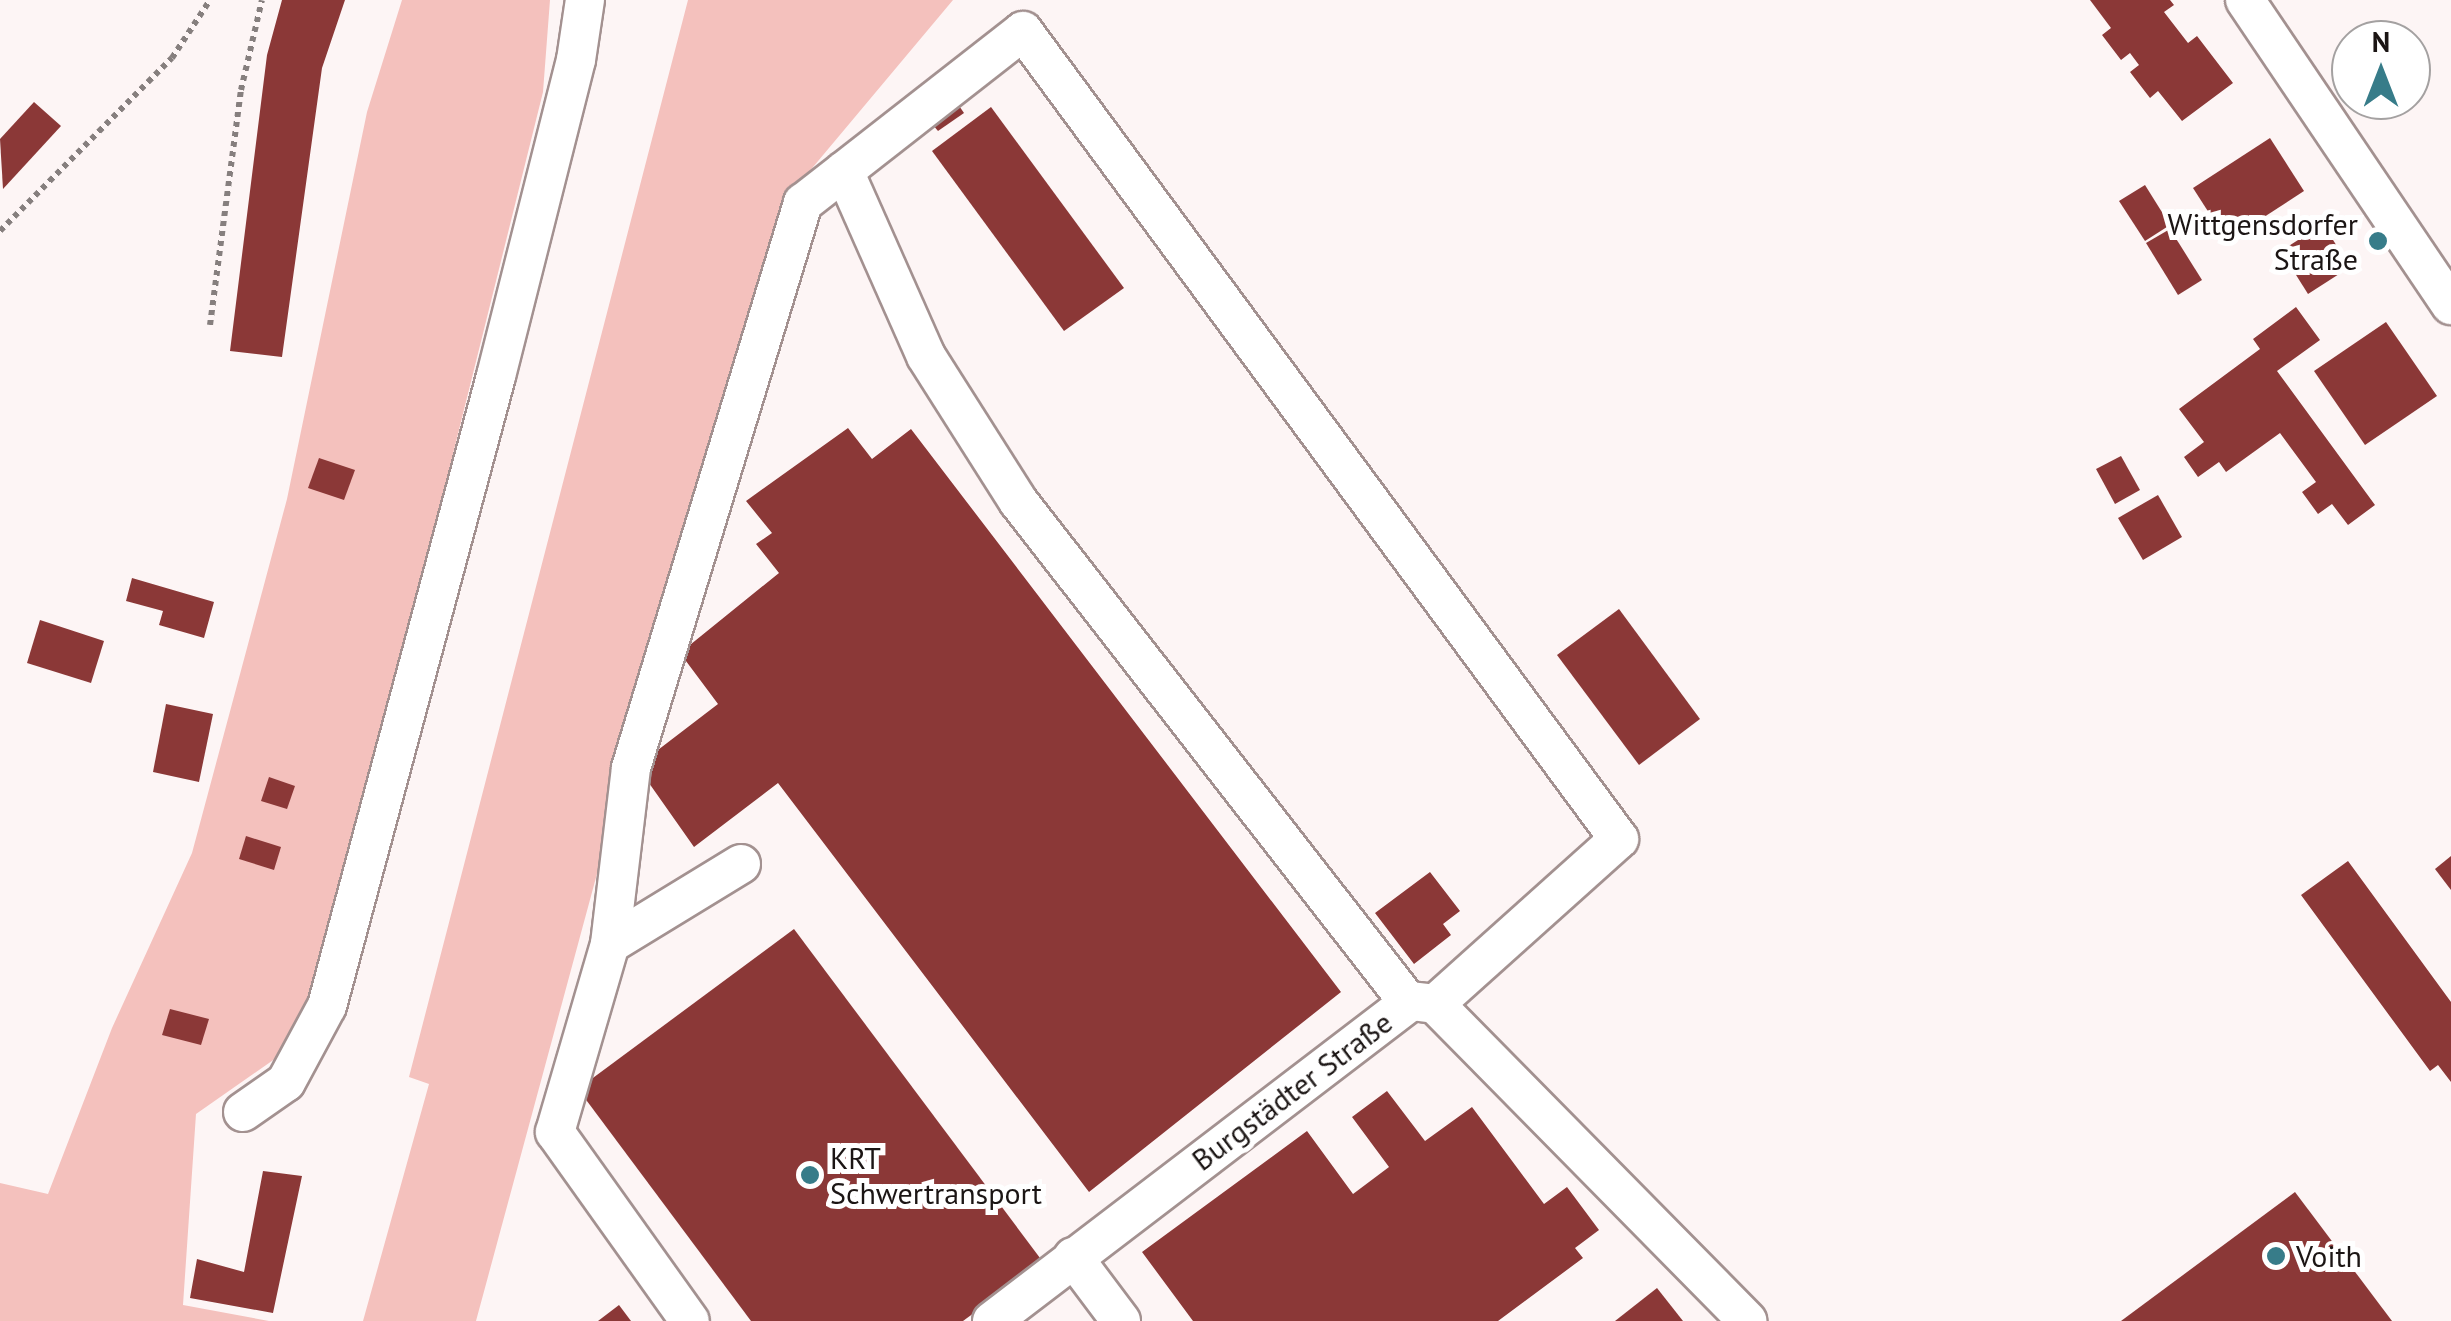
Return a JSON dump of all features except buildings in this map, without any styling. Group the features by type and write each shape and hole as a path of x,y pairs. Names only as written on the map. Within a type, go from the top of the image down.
{"street":[{"path":"243,1112 286,1082 327,1006 496,376 576,60 585,0"},
{"path":"2245,0 2451,306"},
{"name":"Burgstädter Straße","path":"844,171 1022,31 1619,839 1422,1004 1073,1256 992,1321"},
{"path":"690,1321 555,1132 610,944 632,768 803,203 844,171 926,356 1018,501 1422,1004 1748,1321"},
{"path":"610,944 741,864"},
{"path":"1073,1256 1121,1321"}],"path":[{"path":"0,231 172,58 210,0"},
{"path":"210,325 241,90 262,0"}],"shaded area":[{"path":"402,0 550,0 543,92 316,1005 279,1056 196,1114 183,1305 269,1321 0,1321 0,1183 48,1194 112,1028 192,853 287,499 367,112"},
{"path":"688,0 953,0 803,179 627,763 476,1321 363,1321 429,1084 409,1077"}],"place":[{"name":"Wittgensdorfer Straße","path":"2378,241"},
{"name":"KRT Schwertransport","path":"810,1175"},
{"name":"Voith","path":"2276,1256"}]}
